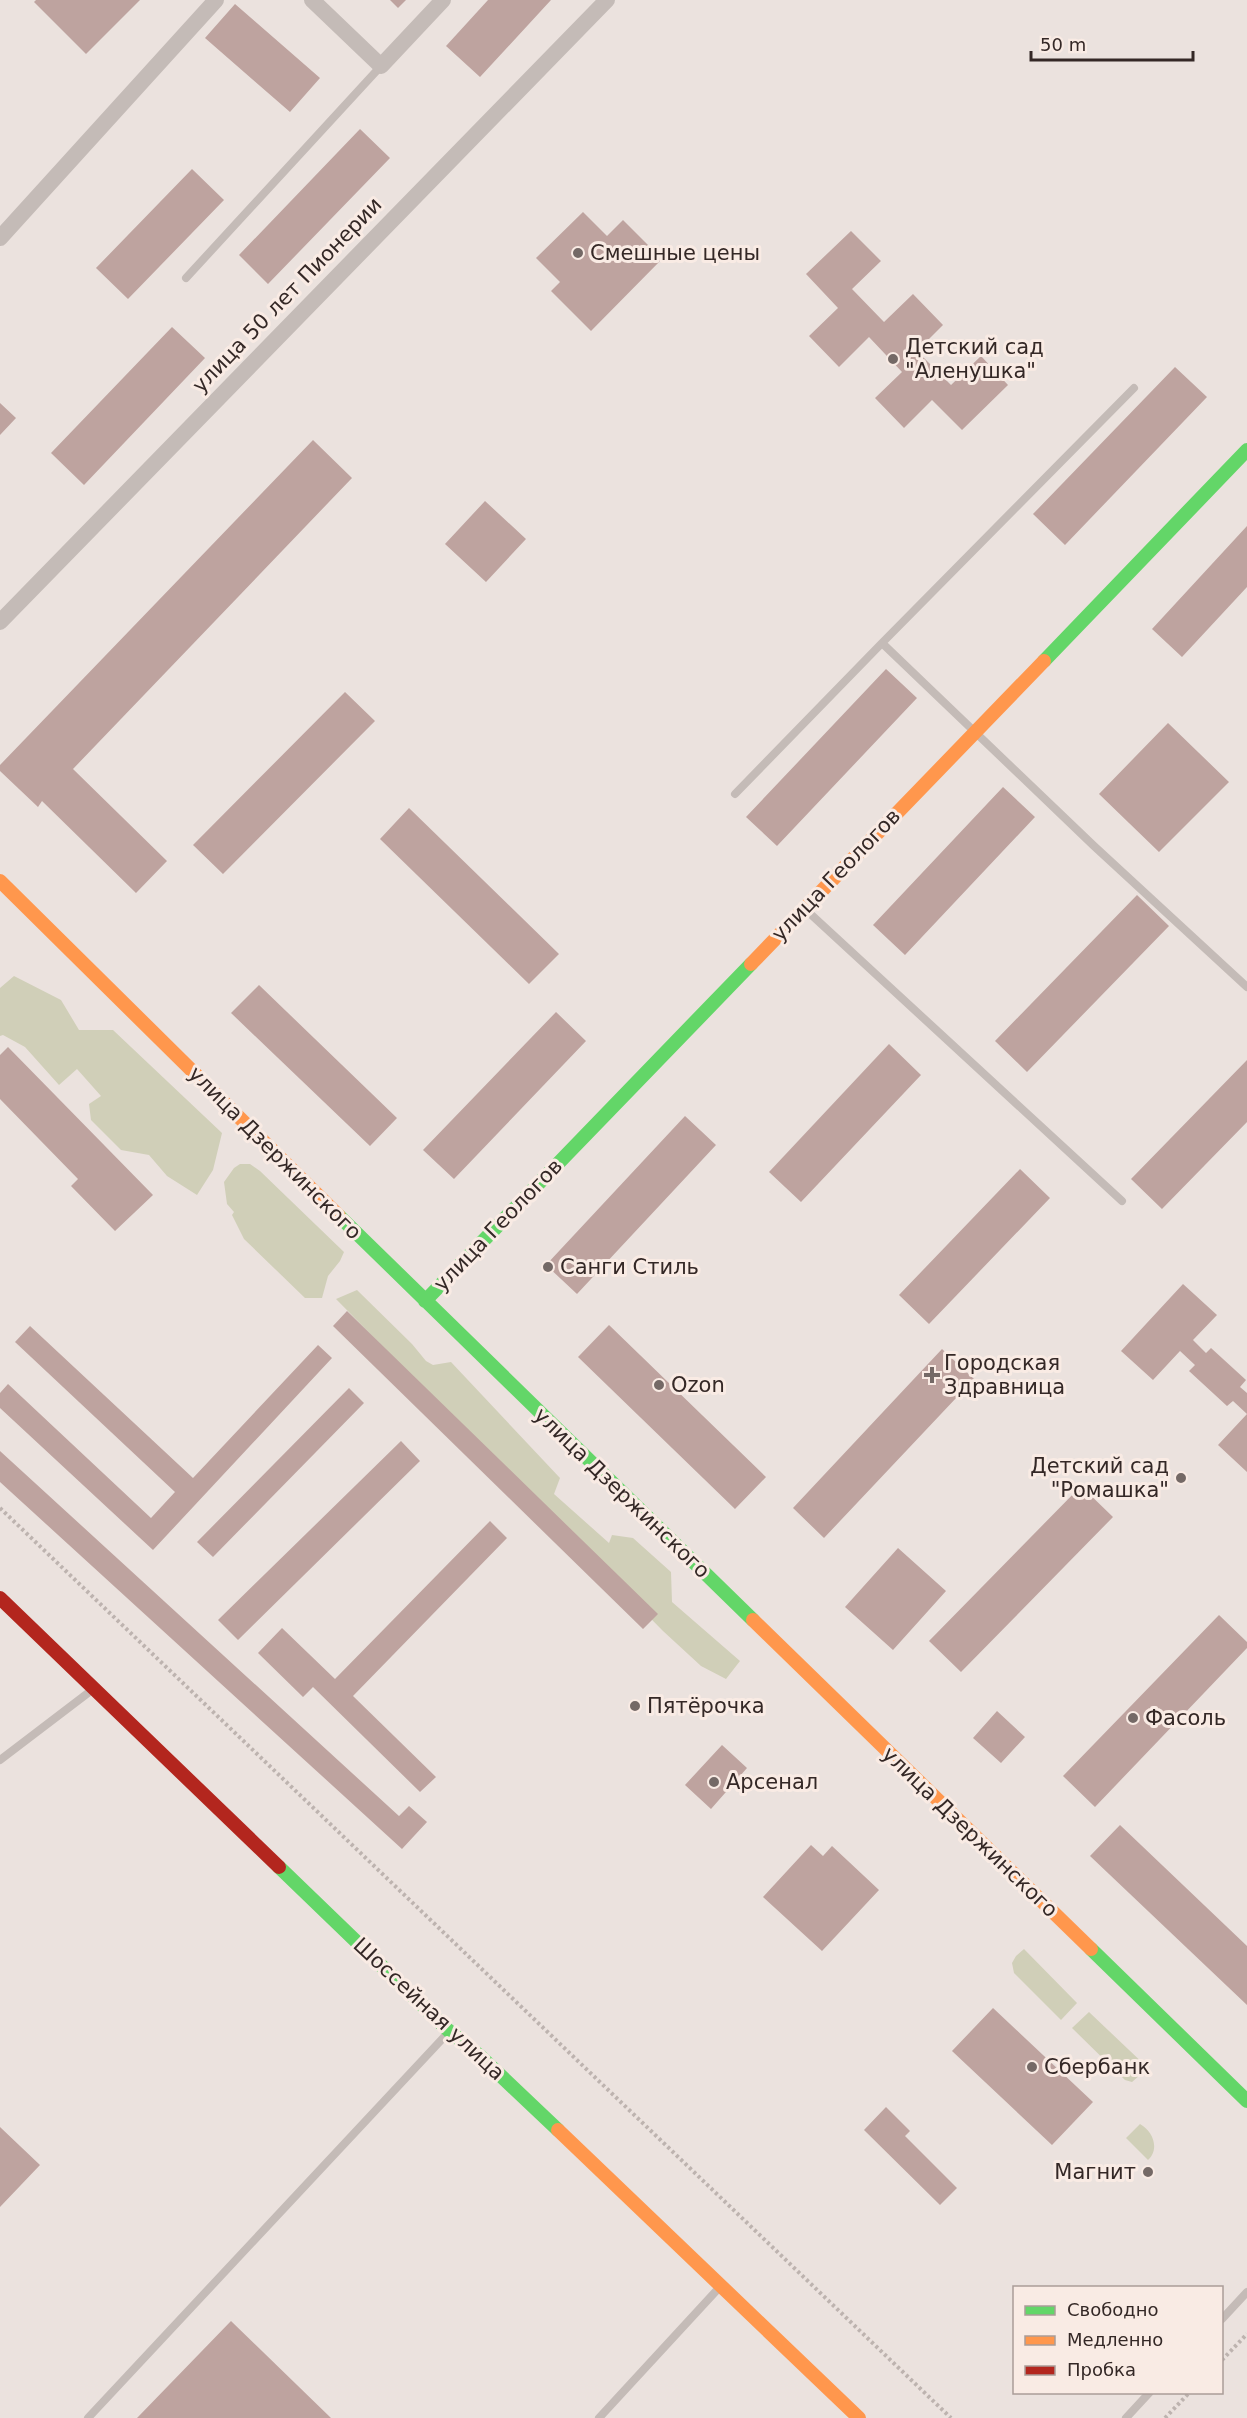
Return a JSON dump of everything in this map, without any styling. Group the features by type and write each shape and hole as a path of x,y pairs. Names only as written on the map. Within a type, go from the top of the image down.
{"main road":[{"name":"улица Геологов","path":"425,1301 1247,450"},
{"name":"улица Дзержинского","path":"0,881 425,1301 1247,2101"},
{"name":"Шоссейная улица","path":"0,1598 449,2031 481,2057 859,2418"}],"street":[{"path":"0,238 216,0"},
{"path":"312,0 381,66 443,0"},
{"name":"улица 50 лет Пионерии","path":"0,622 607,0"}],"lane":[{"path":"186,278 381,66"},
{"path":"735,794 1134,388"},
{"path":"882,643 1094,846 1247,987"},
{"path":"804,908 1122,1201"},
{"path":"0,1760 95,1689"},
{"path":"88,2418 449,2031"},
{"path":"599,2418 721,2286"},
{"path":"1223,2317 1247,2292"},
{"path":"1126,2418 1148,2394"}],"path":[{"path":"0,1508 951,2418"},
{"path":"1223,2358 1247,2334"},
{"path":"1165,2418 1188,2394"}],"green space":[{"path":"14,976 61,1000 79,1030 113,1030 222,1133 213,1170 197,1195 167,1176 149,1155 121,1150 91,1120 89,1104 101,1096 77,1069 59,1085 25,1047 3,1035 0,1036 0,988"},
{"path":"240,1164 250,1164 260,1171 344,1252 328,1276 322,1298 305,1298 244,1239 232,1215 234,1212 227,1204 224,1182 234,1168"},
{"path":"357,1290 412,1344 426,1361 433,1365 451,1362 560,1478 554,1494 609,1543 612,1535 633,1538 671,1572 672,1602 740,1661 726,1679 701,1666 663,1631 336,1299"},
{"path":"1024,1949 1077,2003 1061,2020 1014,1973 1012,1963"},
{"path":"1089,2012 1148,2068 1132,2082 1125,2080 1072,2028"},
{"path":"1140,2124 1145,2127 1153,2140 1154,2151 1148,2160 1126,2138"}],"building":[{"path":"36,0 140,0 86,54 34,2"},
{"path":"390,0 406,0 398,8"},
{"path":"488,0 551,0 480,77 446,46"},
{"path":"235,4 320,78 290,112 205,38"},
{"path":"360,129 390,158 268,284 239,255"},
{"path":"192,169 224,200 128,299 96,268"},
{"path":"583,212 607,236 623,220 662,259 591,331 551,291 560,282 536,258"},
{"path":"851,231 881,261 852,289 884,322 913,294 943,325 917,351 951,385 981,356 1008,385 962,430 932,400 904,428 875,398 902,372 869,337 839,367 809,336 838,308 806,274"},
{"path":"172,327 205,358 84,485 51,453"},
{"path":"1175,367 1207,397 1065,545 1033,514"},
{"path":"0,403 16,418 0,435"},
{"path":"313,440 352,478 73,769 167,861 136,893 42,801 38,807 0,771 0,765"},
{"path":"485,501 526,539 486,582 445,544"},
{"path":"1247,526 1247,587 1182,657 1152,629"},
{"path":"886,669 917,698 777,846 746,817"},
{"path":"345,692 375,721 223,874 193,845"},
{"path":"1168,723 1229,782 1159,852 1099,794"},
{"path":"1003,787 1035,817 905,955 873,925"},
{"path":"409,808 559,954 529,984 380,839"},
{"path":"1137,895 1169,926 1027,1072 995,1041"},
{"path":"259,985 397,1118 370,1146 231,1013"},
{"path":"556,1012 586,1041 454,1179 423,1150"},
{"path":"889,1044 921,1075 801,1202 769,1172"},
{"path":"8,1047 153,1195 115,1231 71,1186 78,1179 0,1099 0,1055"},
{"path":"1247,1060 1247,1122 1162,1209 1131,1179"},
{"path":"685,1116 716,1145 577,1294 546,1265"},
{"path":"1020,1169 1050,1198 929,1324 899,1295"},
{"path":"1183,1284 1217,1315 1193,1340 1206,1353 1211,1348 1246,1380 1240,1387 1247,1393 1247,1414 1233,1401 1227,1406 1189,1371 1195,1365 1180,1351 1153,1380 1121,1351"},
{"path":"347,1311 658,1614 643,1629 333,1326"},
{"path":"609,1325 766,1477 735,1509 578,1357"},
{"path":"30,1326 193,1478 318,1345 332,1358 153,1550 0,1408 0,1393 8,1384 151,1518 175,1492 15,1342"},
{"path":"942,1349 974,1379 824,1538 793,1508"},
{"path":"349,1388 364,1403 213,1557 197,1542"},
{"path":"1247,1414 1247,1472 1218,1445"},
{"path":"401,1441 420,1461 238,1640 218,1620"},
{"path":"0,1451 399,1816 409,1806 427,1822 402,1849 0,1482"},
{"path":"1081,1486 1113,1517 961,1672 929,1641"},
{"path":"490,1521 507,1538 353,1696 436,1777 420,1792 313,1687 303,1697 258,1653 282,1628 335,1679"},
{"path":"898,1548 946,1591 893,1650 845,1607"},
{"path":"1219,1615 1247,1642 1247,1648 1095,1807 1063,1776"},
{"path":"997,1711 1025,1737 1001,1763 973,1738"},
{"path":"722,1745 747,1768 711,1809 685,1785"},
{"path":"1120,1825 1247,1946 1247,2005 1090,1856"},
{"path":"811,1845 823,1856 832,1846 879,1890 822,1951 763,1897"},
{"path":"993,2008 1093,2102 1052,2145 952,2051"},
{"path":"886,2107 910,2131 905,2136 957,2188 940,2205 864,2130"},
{"path":"0,2127 40,2165 0,2207"},
{"path":"231,2321 331,2418 137,2418"}],"traffic: fast":[{"path":"1044,661 1247,450"},
{"path":"425,1301 751,964"},
{"path":"339,1216 753,1620"},
{"path":"279,1867 449,2031 481,2057 558,2130"},
{"path":"1091,1949 1247,2101"}],"traffic: slow":[{"path":"751,964 1044,661"},
{"path":"0,881 339,1216"},
{"path":"753,1620 1091,1949"},
{"path":"558,2130 859,2418"}],"traffic: jam":[{"path":"0,1598 279,1867"}],"place":[{"name":"Смешные цены","path":"578,253"},
{"name":"Детский сад \"Аленушка\"","path":"893,359"},
{"name":"Санги Стиль","path":"548,1267"},
{"name":"Городская Здравница","path":"932,1375"},
{"name":"Ozon","path":"659,1385"},
{"name":"Детский сад \"Ромашка\"","path":"1181,1478"},
{"name":"Пятёрочка","path":"635,1706"},
{"name":"Фасоль","path":"1133,1718"},
{"name":"Арсенал","path":"714,1782"},
{"name":"Сбербанк","path":"1032,2067"},
{"name":"Магнит","path":"1148,2172"}]}
